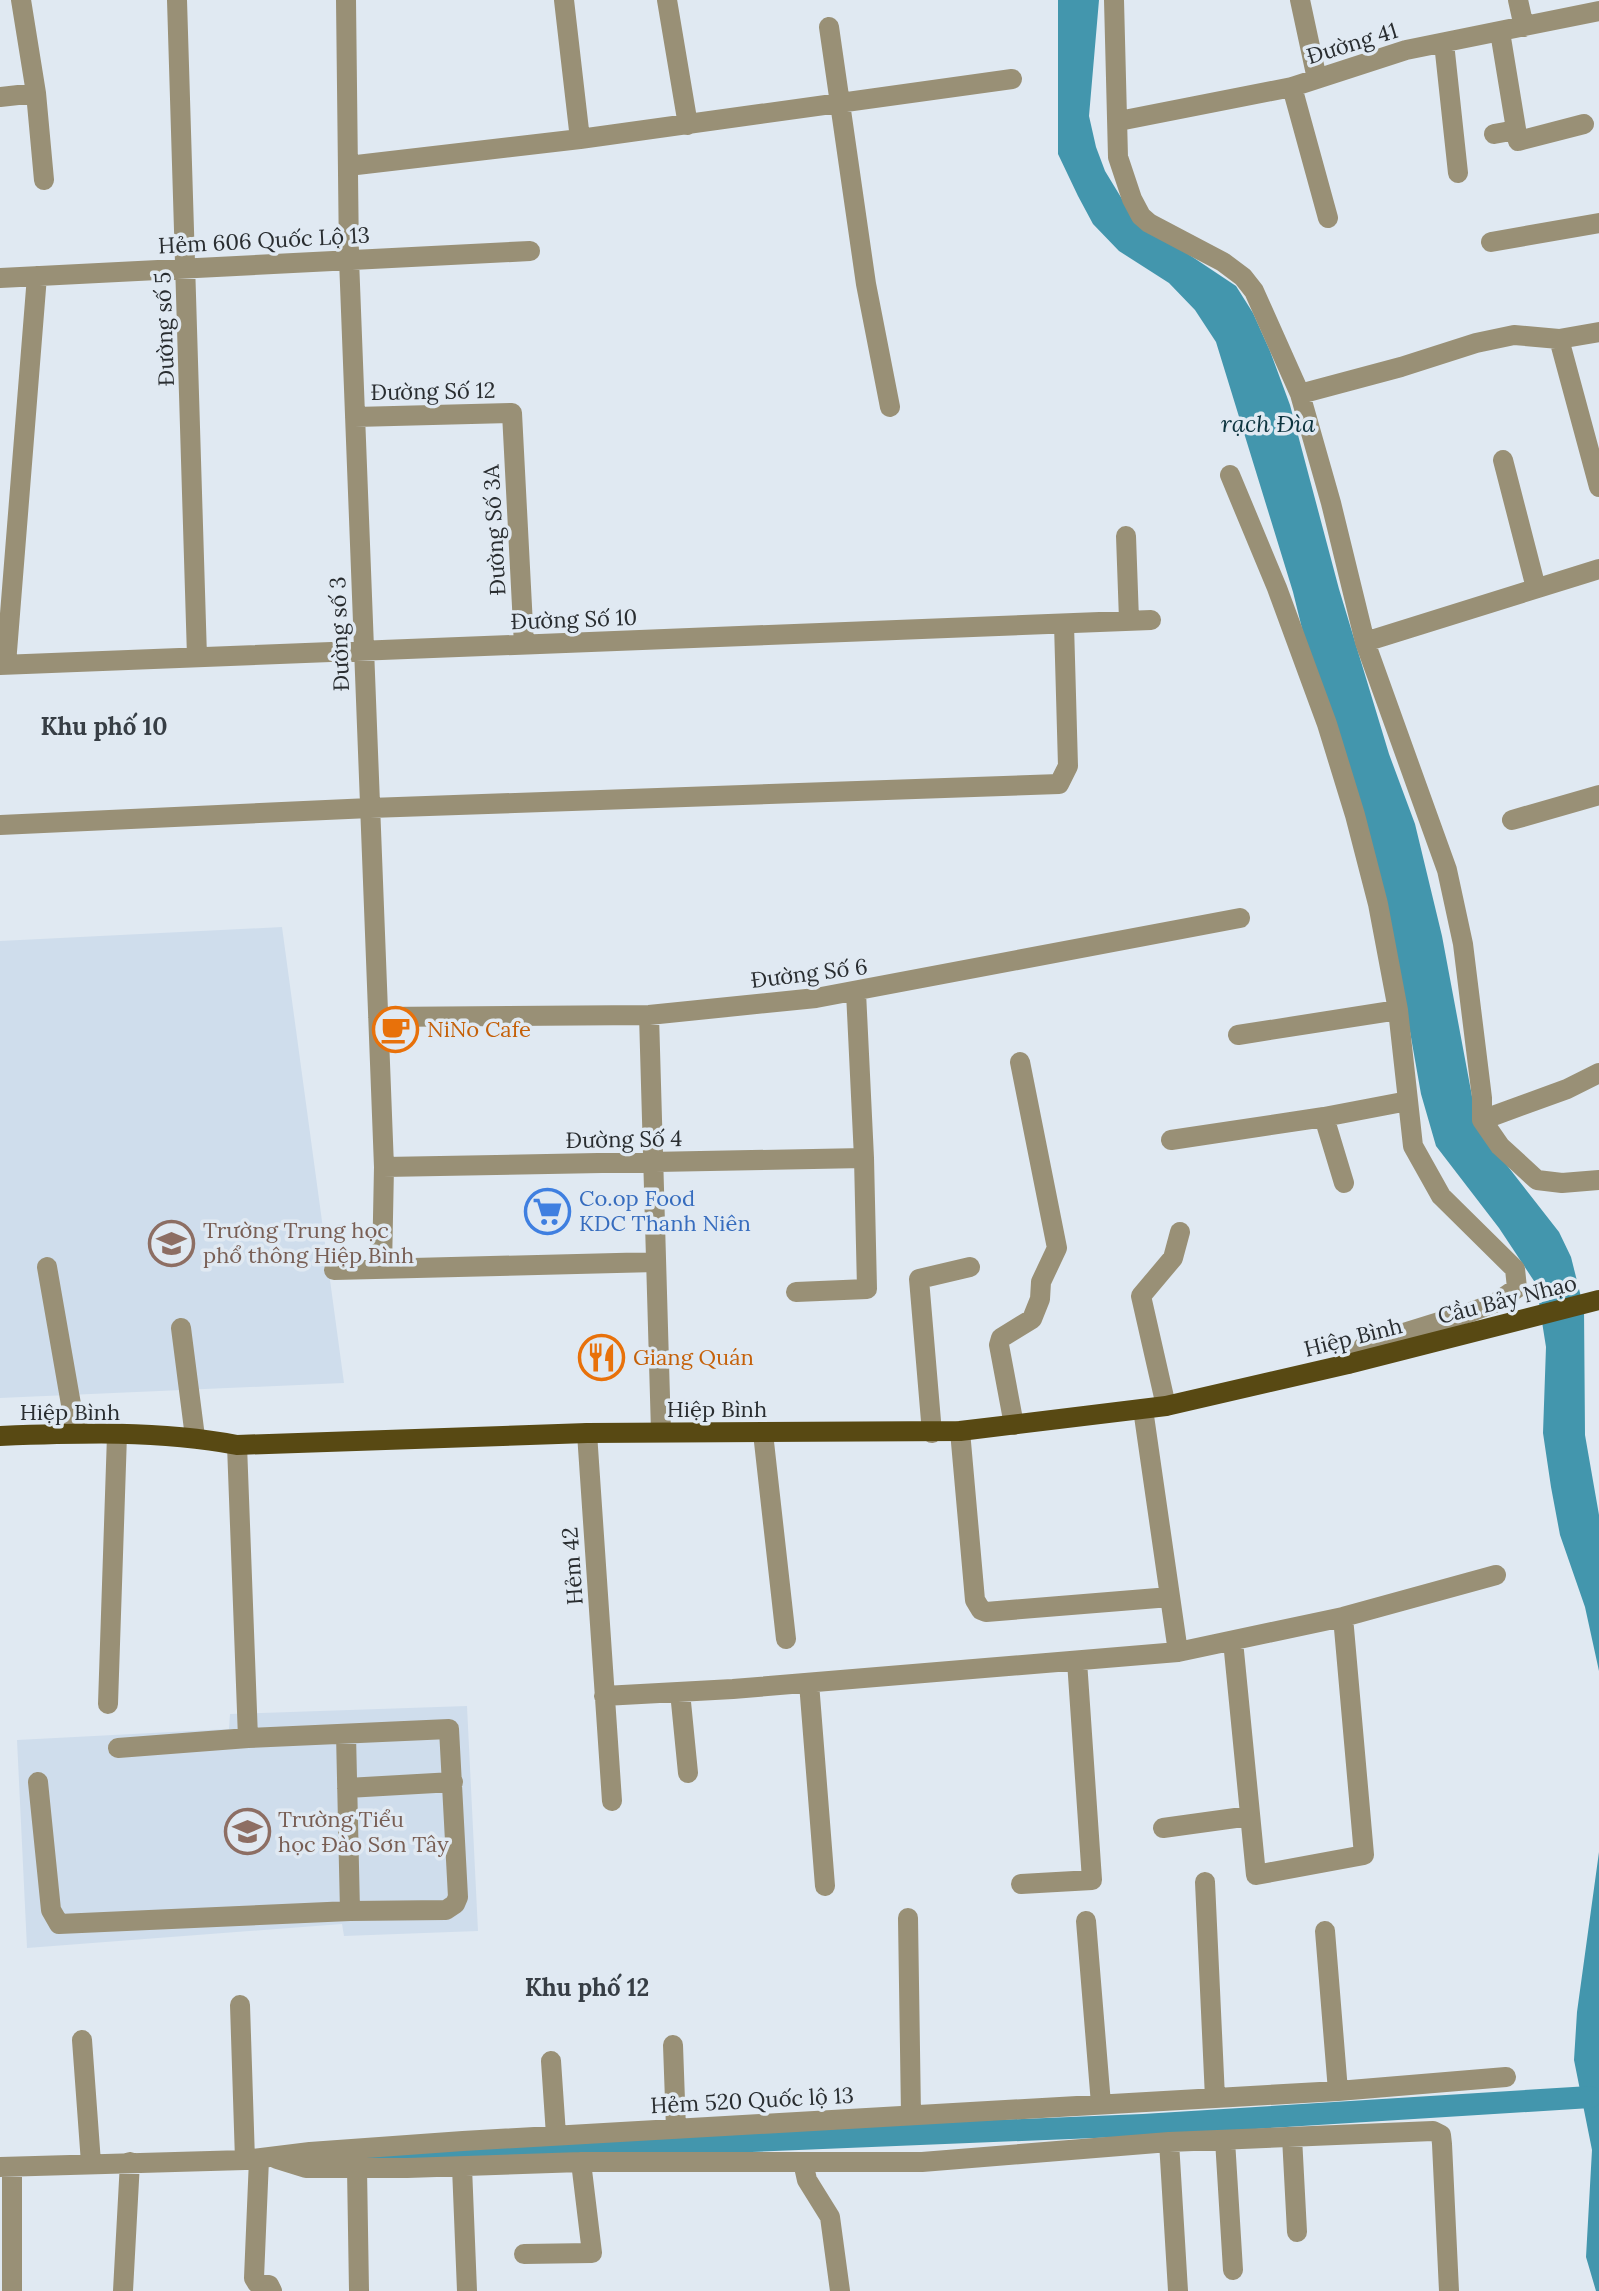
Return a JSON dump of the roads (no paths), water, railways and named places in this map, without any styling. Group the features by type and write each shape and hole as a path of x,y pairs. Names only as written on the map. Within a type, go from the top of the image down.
{"main road":[{"name":"Cầu Bảy Nhạo","path":"1427,1344 1599,1300"},
{"name":"Hiệp Bình","path":"0,1436 76,1433 195,1437 237,1445 587,1433 932,1433 1166,1406 1427,1344"}],"street":[{"path":"21,0 36,93 44,180"},
{"name":"Đường số 5","path":"177,0 197,657"},
{"name":"Đường số 3","path":"346,0 349,259 384,1167 382,1267"},
{"path":"564,0 580,139"},
{"path":"667,0 688,125"},
{"path":"1114,0 1118,157 1132,199 1141,216 1183,243 1223,262 1243,277 1254,291 1300,394 1365,642 1447,870 1456,905 1474,1029 1482,1120 1500,1146 1537,1180 1562,1183 1599,1180"},
{"path":"1300,0 1317,79"},
{"path":"1518,0 1524,27"},
{"name":"Đường 41","path":"1119,121 1292,87 1406,50 1599,11"},
{"path":"829,27 866,284 890,407"},
{"path":"1500,32 1518,141 1584,124"},
{"path":"1444,43 1458,173"},
{"path":"348,166 841,105 1012,79"},
{"path":"1292,87 1328,218"},
{"path":"0,97 36,93"},
{"path":"1494,134 1516,130"},
{"path":"1491,242 1599,223"},
{"name":"Hẻm 606 Quốc Lộ 13","path":"0,278 530,251"},
{"path":"3,665 37,276"},
{"path":"1300,394 1514,335 1559,339 1599,332"},
{"path":"1559,339 1599,487"},
{"name":"Đường Số 12","path":"355,417 512,413"},
{"name":"Đường Số 3A","path":"512,413 524,645"},
{"path":"1503,460 1536,588"},
{"path":"1230,475 1277,588 1355,815 1378,904 1398,1010 1413,1146 1441,1196 1515,1269 1517,1288 1497,1302 1365,1345 1348,1364"},
{"path":"1126,536 1129,620"},
{"path":"1365,642 1599,569"},
{"name":"Đường Số 10","path":"3,665 1151,620"},
{"path":"0,825 370,808 1059,784 1068,766 1064,624"},
{"path":"1512,820 1599,795"},
{"name":"Đường Số 6","path":"378,1017 649,1015 856,992 1240,918"},
{"path":"796,1292 867,1289 856,992"},
{"path":"1238,1035 1398,1010"},
{"path":"649,1015 661,1432"},
{"path":"1014,1425 999,1345 1001,1338 1032,1319 1040,1299 1041,1282 1057,1248 1020,1062"},
{"path":"1482,1120 1567,1089 1599,1073"},
{"path":"1171,1140 1408,1101"},
{"path":"1324,1117 1344,1183"},
{"name":"Đường Số 4","path":"384,1167 864,1158"},
{"path":"1166,1406 1141,1296 1173,1258 1180,1232"},
{"path":"334,1270 656,1262"},
{"path":"47,1267 76,1433"},
{"path":"932,1433 919,1279 970,1267"},
{"path":"181,1328 195,1437"},
{"path":"1143,1409 1178,1652"},
{"path":"960,1431 975,1600 981,1610 1170,1597"},
{"name":"Hẻm 42","path":"587,1433 612,1801"},
{"path":"763,1433 786,1639"},
{"path":"108,1704 117,1435"},
{"path":"237,1445 248,1738"},
{"path":"604,1696 809,1683 1178,1652 1343,1617 1496,1575"},
{"path":"1233,1641 1256,1875 1364,1855 1343,1617"},
{"path":"1021,1884 1092,1880 1077,1661"},
{"path":"809,1683 825,1886"},
{"path":"680,1692 688,1773"},
{"path":"38,1782 51,1910 59,1924 350,1911 446,1910 455,1904 458,1887 449,1729 248,1738 118,1748"},
{"path":"346,1734 350,1911"},
{"path":"347,1788 453,1782"},
{"path":"1163,1828 1250,1816"},
{"path":"1205,1882 1215,2098"},
{"path":"908,1918 911,2115"},
{"path":"1086,1921 1101,2104"},
{"path":"1325,1931 1338,2091"},
{"path":"240,2005 259,2159 254,2278 257,2283 269,2285 272,2291"},
{"path":"82,2040 91,2163"},
{"path":"673,2045 676,2129"},
{"path":"551,2061 556,2135"},
{"name":"Hẻm 520 Quốc lộ 13","path":"6,2167 259,2159 310,2152 556,2135 1338,2091 1506,2077"},
{"path":"259,2159 306,2168 462,2167 581,2162 922,2162 1169,2142 1433,2131 1441,2135 1449,2291"},
{"path":"1292,2137 1297,2232"},
{"path":"1225,2140 1233,2270"},
{"path":"1169,2142 1178,2291"},
{"path":"123,2291 130,2162"},
{"path":"524,2254 592,2253 581,2162"},
{"path":"803,2162 807,2180 830,2217 840,2291"},
{"path":"6,2167 12,2291"},
{"path":"462,2167 467,2291"},
{"path":"357,2168 359,2291"}],"water":[{"name":"rạch Đìa","path":"1058,0 1099,0 1089,116 1105,171 1122,199 1158,234 1236,286 1253,313 1270,351 1290,405 1339,589 1389,754 1415,824 1442,936 1474,1107 1495,1150 1559,1232 1571,1257 1584,1309 1585,1435 1599,1515 1599,1671 1585,1607 1560,1535 1551,1487 1543,1433 1546,1347 1536,1284 1499,1228 1436,1146 1421,1094 1393,935 1216,342 1195,310 1169,283 1119,251 1093,224 1058,154"},
{"path":"1599,1852 1599,2291 1596,2291 1586,2257 1592,2150 1574,2060 1577,2012"}],"waterway":[{"path":"377,2160 580,2148 1143,2125 1590,2097"}],"place":[{"name":"NiNo Cafe","path":"396,1029"},
{"name":"Co.op Food KDC Thanh Niên","path":"548,1211"},
{"name":"Trường Trung học phổ thông Hiệp Bình","path":"172,1243"},
{"name":"Giang Quán","path":"602,1357"},
{"name":"Trường Tiểu học Đào Sơn Tây","path":"247,1832"}],"district":[{"name":"Khu phố 10","path":"104,726"},
{"name":"Khu phố 12","path":"587,1987"}]}
